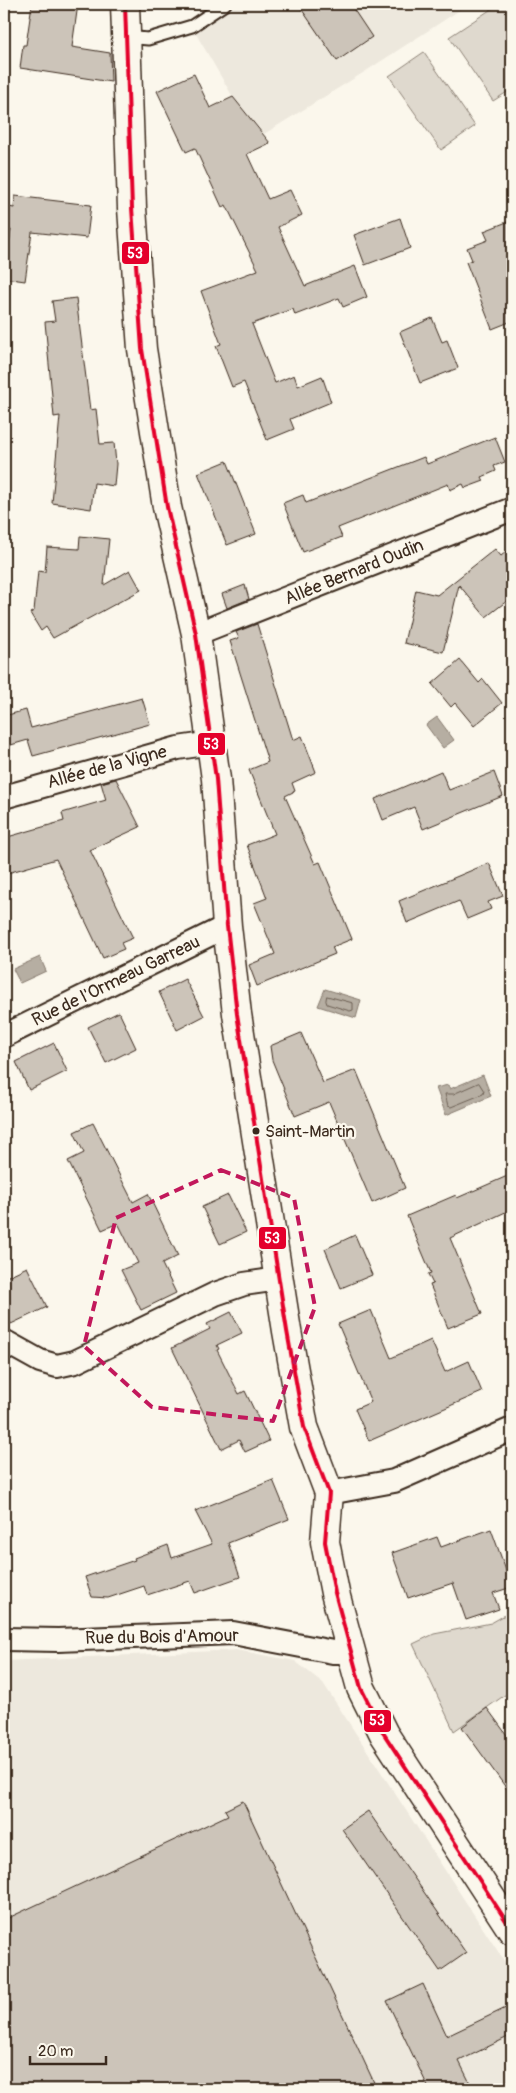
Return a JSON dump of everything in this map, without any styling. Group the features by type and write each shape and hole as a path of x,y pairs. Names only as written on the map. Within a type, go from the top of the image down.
{"street":[{"path":"125,4 132,208 142,349 167,507 196,634 212,744 227,926 237,1014 279,1279 304,1427 329,1493 325,1542 349,1652 361,1688 384,1734 512,1930"},
{"name":"Allée Bernard Oudin","path":"196,634 512,509"},
{"name":"Allée de la Vigne","path":"4,797 47,783 178,748 212,744"},
{"name":"Rue de l'Ormeau Garreau","path":"4,1036 227,926"},
{"path":"4,1341 40,1361 56,1366 75,1362 215,1294 244,1284 279,1279"},
{"path":"329,1493 394,1481 512,1429"},
{"name":"Rue du Bois d'Amour","path":"4,1639 58,1640 233,1633 333,1652 349,1652"}],"lane":[{"path":"126,37 148,39 192,26 225,4"}],"highlighted area":[{"path":"221,1170 294,1198 315,1307 273,1421 152,1407 84,1346 116,1218"}],"shaded area":[{"path":"211,4 469,4 264,134 233,97 196,34 193,35 184,22"},
{"path":"499,4 512,4 512,89 493,101 449,37"},
{"path":"424,52 475,126 441,150 389,76"},
{"path":"512,1611 512,1690 454,1731 413,1644 434,1634 491,1623"},
{"path":"236,1650 295,1661 323,1683 512,1973 512,2089 4,2089 4,1661"}],"water":[{"path":"437,717 454,740 443,748 426,725"},
{"path":"40,957 46,971 20,983 13,969"},
{"path":"325,989 361,1000 356,1018 318,1006"},
{"path":"483,1075 491,1096 446,1115 436,1088 448,1085 450,1089"}],"building":[{"path":"32,4 78,4 72,47 110,53 111,82 20,68 23,45 26,45"},
{"path":"298,4 350,4 372,37 337,61"},
{"path":"194,74 210,108 233,97 270,143 247,154 268,199 290,190 302,215 278,227 305,286 355,266 367,297 343,307 339,298 295,315 293,309 252,324 275,383 294,375 298,386 322,376 331,402 290,419 294,429 267,440 244,382 232,387 216,346 221,344 201,291 258,270 226,205 222,207 195,148 186,152 157,91"},
{"path":"15,196 91,205 87,238 32,232 25,281 4,278 11,230 4,229 4,206 14,208"},
{"path":"400,218 410,248 365,265 354,235"},
{"path":"512,220 512,321 492,329 466,262 472,260 467,248 488,240 484,231"},
{"path":"76,298 90,410 96,409 100,444 114,443 116,464 114,486 94,483 91,509 52,503 60,416 54,417 45,322 55,321 52,301"},
{"path":"432,318 442,342 447,340 458,368 420,383 400,332"},
{"path":"495,437 505,462 494,466 496,471 482,477 484,481 465,488 463,484 450,490 448,484 338,528 342,537 303,552 283,503 303,495 306,503 424,457 427,464"},
{"path":"227,461 256,534 227,545 198,473"},
{"path":"80,536 109,539 104,585 130,570 141,590 53,638 46,627 41,631 30,613 34,611 38,571 45,572 47,547 79,549"},
{"path":"512,547 512,597 486,617 459,585 443,652 404,643 416,590 437,595 495,549 501,556"},
{"path":"245,585 249,599 227,608 222,594"},
{"path":"257,624 293,740 302,736 316,772 292,783 295,791 285,796 315,864 320,862 352,939 332,947 335,954 257,986 249,965 275,954 254,903 267,898 247,845 275,834 249,770 268,762 230,641 239,638 236,632"},
{"path":"460,660 479,683 483,679 502,703 474,726 455,703 451,707 432,684"},
{"path":"142,698 150,724 33,756 28,740 4,747 4,716 26,710 31,728"},
{"path":"441,771 449,790 494,772 503,796 423,829 414,807 383,820 375,799"},
{"path":"116,779 140,827 90,850 133,938 121,943 124,949 103,958 56,859 4,874 4,838 64,821 62,813 106,800 101,783"},
{"path":"489,863 503,896 488,902 491,909 467,919 459,901 407,923 399,901"},
{"path":"185,979 204,1016 177,1030 159,992"},
{"path":"119,1012 136,1048 106,1063 88,1027"},
{"path":"301,1033 323,1083 356,1070 405,1188 372,1203 329,1102 295,1116 272,1060 270,1046"},
{"path":"54,1043 67,1071 29,1090 16,1062"},
{"path":"93,1123 133,1202 148,1194 178,1256 162,1264 176,1293 141,1310 121,1270 138,1263 118,1223 102,1230 68,1161 84,1153 74,1132"},
{"path":"512,1174 512,1209 450,1238 482,1314 448,1328 430,1285 433,1284 428,1274 431,1273 407,1216 456,1195 457,1198"},
{"path":"228,1195 246,1232 220,1244 202,1207"},
{"path":"355,1235 372,1275 341,1288 325,1249"},
{"path":"27,1267 47,1307 11,1324 4,1310 4,1278"},
{"path":"371,1310 391,1358 431,1340 445,1372 469,1361 482,1392 369,1441 355,1409 371,1402 338,1324"},
{"path":"231,1312 242,1333 217,1345 219,1349 217,1350 239,1394 245,1391 269,1441 245,1452 239,1440 221,1449 172,1348 210,1329 207,1324"},
{"path":"273,1480 289,1519 228,1543 240,1577 195,1593 190,1581 147,1595 144,1586 108,1598 92,1597 85,1577 135,1560 134,1558 168,1545 172,1558 212,1544 195,1511"},
{"path":"491,1529 512,1587 493,1593 499,1609 466,1620 453,1583 408,1598 392,1553 437,1537 441,1547"},
{"path":"487,1708 512,1742 512,1796 462,1727"},
{"path":"243,1801 377,2089 4,2089 4,1920 228,1815 225,1810"},
{"path":"368,1811 466,1953 440,1971 342,1829"},
{"path":"423,1984 447,2036 512,2005 512,2035 459,2061 473,2089 429,2089 387,2001"}],"transit line":[{"name":"53","path":"125,4 132,208 142,349 167,507 196,634 216,779 227,926 237,1014 304,1427 329,1493 325,1542 335,1593 361,1688 384,1734 512,1930"}],"place":[{"name":"Saint-Martin","path":"256,1131"}]}
